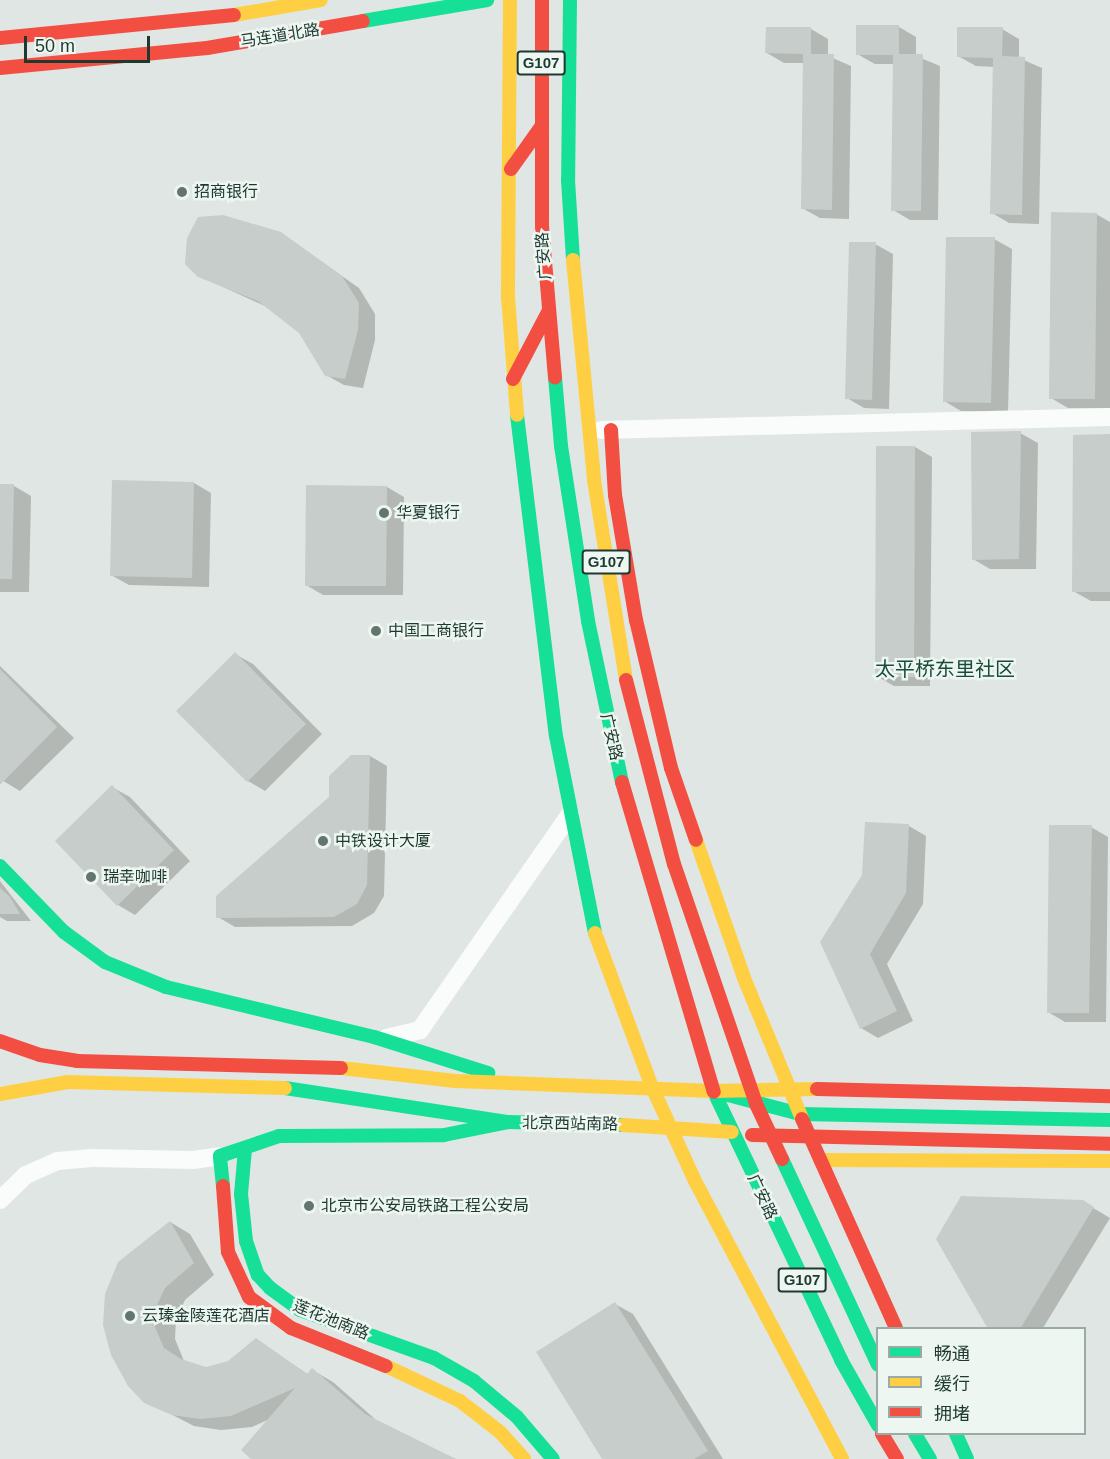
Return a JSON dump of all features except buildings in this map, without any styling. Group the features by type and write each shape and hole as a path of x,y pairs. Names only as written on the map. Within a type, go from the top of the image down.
{"main road":[{"name":"马连道北路","path":"0,38 211,18 321,0"},
{"name":"马连道北路","path":"0,68 207,48 487,0"},
{"name":"广安路","path":"510,0 511,169 508,297 513,379 556,736 589,914 608,977 652,1088 671,1126"},
{"name":"广安路","path":"542,0 541,127 548,312 561,446 603,701 642,858 713,1091 841,1360 876,1421"},
{"name":"广安路","path":"570,0 568,180 587,430 612,608 632,709 674,864 753,1088 756,1104 876,1361"},
{"path":"511,169 541,127"},
{"path":"513,379 548,312"},
{"path":"611,430 615,495 636,620 671,768 744,978 789,1091 895,1327"},
{"path":"0,866 64,932 105,962 166,987 374,1037 526,1084"},
{"path":"3,1042 40,1055 78,1061 354,1068 455,1081 713,1091 753,1088 789,1091 1110,1096"},
{"name":"北京西站南路","path":"0,1094 33,1085 68,1082 295,1088 508,1122 671,1126 771,1137 1110,1144"},
{"path":"713,1091 800,1114 1110,1120"},
{"path":"220,1156 279,1136 444,1135 508,1122"},
{"path":"671,1126 701,1191 842,1459"},
{"name":"莲花池南路","path":"245,1149 242,1194 246,1241 258,1275 270,1288 300,1310 434,1359 474,1381 518,1417 553,1459"},
{"name":"莲花池南路","path":"220,1156 228,1252 249,1297 291,1328 402,1372 451,1396 500,1432 524,1459"},
{"path":"820,1160 1110,1161"},
{"path":"883,1435 897,1459"},
{"path":"916,1435 930,1459"},
{"path":"956,1435 967,1459"}],"street":[{"path":"587,430 1110,417"},
{"path":"374,1037 395,1039 420,1030 570,814"},
{"path":"0,1106 33,1085"},
{"path":"0,1200 26,1175 58,1161 193,1160 220,1156"}],"traffic: fast":[{"path":"363,21 487,0"},
{"path":"570,0 568,180 573,260"},
{"path":"555,377 561,446 588,621 622,782"},
{"path":"517,415 556,736 595,933"},
{"path":"0,866 64,932 105,962 166,987 374,1037 488,1073"},
{"path":"285,1088 508,1122 623,1125"},
{"path":"713,1091 800,1114 1110,1120"},
{"path":"714,1092 841,1360 876,1421"},
{"path":"223,1186 220,1156 279,1136 444,1135 508,1122"},
{"path":"245,1149 241,1194 246,1241 258,1275 270,1288 300,1310 434,1358 474,1381 517,1417 553,1459"},
{"path":"782,1159 876,1361"},
{"path":"916,1435 930,1459"},
{"path":"956,1435 967,1459"}],"traffic: slow":[{"path":"234,15 321,0"},
{"path":"510,0 508,297 517,415"},
{"path":"573,260 594,480 626,680"},
{"path":"696,840 744,978 802,1119"},
{"path":"595,933 652,1087 695,1181 842,1459"},
{"path":"341,1068 455,1081 713,1091 817,1089"},
{"path":"0,1094 68,1082 285,1088"},
{"path":"623,1125 732,1132"},
{"path":"820,1160 1110,1161"},
{"path":"386,1366 460,1401 500,1432 524,1459"}],"traffic: jam":[{"path":"542,0 542,226 555,377"},
{"path":"0,38 234,15"},
{"path":"0,68 207,48 363,21"},
{"path":"511,169 541,127"},
{"path":"513,379 548,312"},
{"path":"611,430 615,495 636,620 671,768 696,840"},
{"path":"626,680 674,864 756,1104 782,1159"},
{"path":"622,782 714,1092"},
{"path":"0,1041 40,1055 77,1061 341,1068"},
{"path":"817,1089 1110,1096"},
{"path":"802,1119 896,1327"},
{"path":"752,1135 1110,1144"},
{"path":"223,1186 228,1252 249,1297 291,1328 386,1366"},
{"path":"883,1435 897,1459"}],"place":[{"name":"招商银行","path":"182,192"},
{"name":"华夏银行","path":"384,513"},
{"name":"中国工商银行","path":"376,631"},
{"name":"中铁设计大厦","path":"323,841"},
{"name":"瑞幸咖啡","path":"91,877"},
{"name":"北京市公安局铁路工程公安局","path":"309,1206"},
{"name":"云瑧金陵莲花酒店","path":"130,1316"}],"district":[{"name":"太平桥东里社区","path":"945,669"}]}
